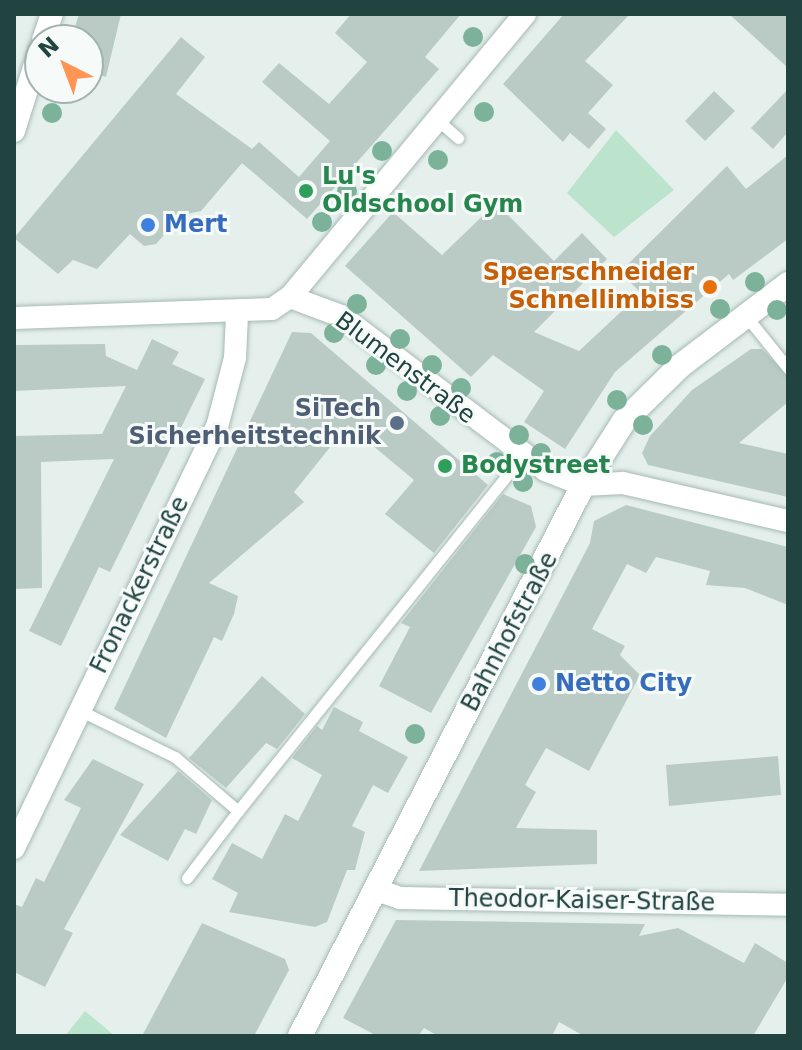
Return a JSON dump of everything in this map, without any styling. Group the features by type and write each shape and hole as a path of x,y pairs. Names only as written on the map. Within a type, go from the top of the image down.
{"street":[{"path":"14,318 237,315 290,297 434,117 525,14"},
{"path":"14,131 24,99"},
{"name":"Bahnhofstraße","path":"300,1036 583,485 648,394 788,284"},
{"name":"Blumenstraße","path":"290,297 341,316 522,457 583,485 623,483 788,521"},
{"name":"Fronackerstraße","path":"14,848 217,427 235,358 237,315"},
{"name":"Theodor-Kaiser-Straße","path":"377,890 400,898 788,905"}],"lane":[{"path":"434,117 458,138"},
{"path":"745,315 788,368"},
{"path":"187,878 522,457"},
{"path":"79,710 175,757 238,811"}],"green space":[{"path":"616,130 674,190 614,237 567,193"},
{"path":"85,1011 115,1036 65,1036"}],"building":[{"path":"79,14 121,14 106,77 104,24 76,24"},
{"path":"351,14 461,14 425,57 439,69 307,219 242,163 201,211 182,215 156,244 144,246 130,234 97,269 73,260 58,274 14,238 181,37 205,57 176,94 252,149 259,142 299,177 330,141 262,82 279,63 329,104 367,62 335,33"},
{"path":"564,14 630,14 585,61 613,85 588,113 606,129 589,149 570,133 563,142 503,84"},
{"path":"729,14 788,14 788,68"},
{"path":"788,89 788,132 773,149 751,128"},
{"path":"714,91 735,111 705,141 685,121"},
{"path":"788,155 788,239 733,280 729,274 615,372 565,449 524,422 544,391 493,355 471,377 345,266 393,212 442,255 496,203 554,261 582,233 607,259 534,332 579,351 641,293 620,272 727,166 746,189"},
{"path":"292,332 311,333 488,485 434,553 385,514 414,480 348,425 294,492 304,502 209,583 238,596 234,614 222,641 214,637 166,738 114,709"},
{"path":"152,339 179,352 172,364 205,379 110,572 99,567 61,646 29,631 114,459 41,462 42,588 14,589 14,436 102,434 126,386 14,391 14,345 105,344 106,356 137,370"},
{"path":"751,349 762,349 788,376 788,402 739,443 788,454 788,497 648,465 642,453 650,436 692,390"},
{"path":"503,494 531,506 536,527 431,713 379,686 410,627 401,623"},
{"path":"626,505 788,547 788,605 745,588 706,585 710,571 656,557 646,573 627,564 592,629 625,646 620,655 640,675 589,771 546,748 525,785 536,792 516,828 597,830 597,864 419,871 590,543 594,521"},
{"path":"262,676 305,714 277,749 266,743 226,788 189,758"},
{"path":"334,707 363,722 359,731 408,757 388,793 373,785 352,826 365,832 355,870 347,870 327,922 315,927 229,912 238,893 212,879 232,843 262,859 285,814 298,821 322,775 292,758 317,726 322,730"},
{"path":"778,756 781,795 669,806 666,765"},
{"path":"93,759 144,784 64,929 73,933 45,987 14,972 14,904 22,907 36,878 44,882 81,808 64,800"},
{"path":"178,771 212,800 196,834 185,829 168,861 120,835"},
{"path":"396,920 645,924 639,936 678,928 744,963 755,943 788,963 788,977 753,1036 584,1036 559,1022 552,1036 438,1036 424,1028 418,1036 377,1036 343,1018"},
{"path":"202,923 285,959 289,970 254,1036 142,1036"}],"place":[{"name":"Lu's Oldschool Gym","path":"306,191"},
{"name":"Mert","path":"148,225"},
{"name":"Speerschneider Schnellimbiss","path":"710,287"},
{"name":"SiTech Sicherheitstechnik","path":"397,423"},
{"name":"Bodystreet","path":"445,466"},
{"name":"Netto City","path":"539,684"}]}
